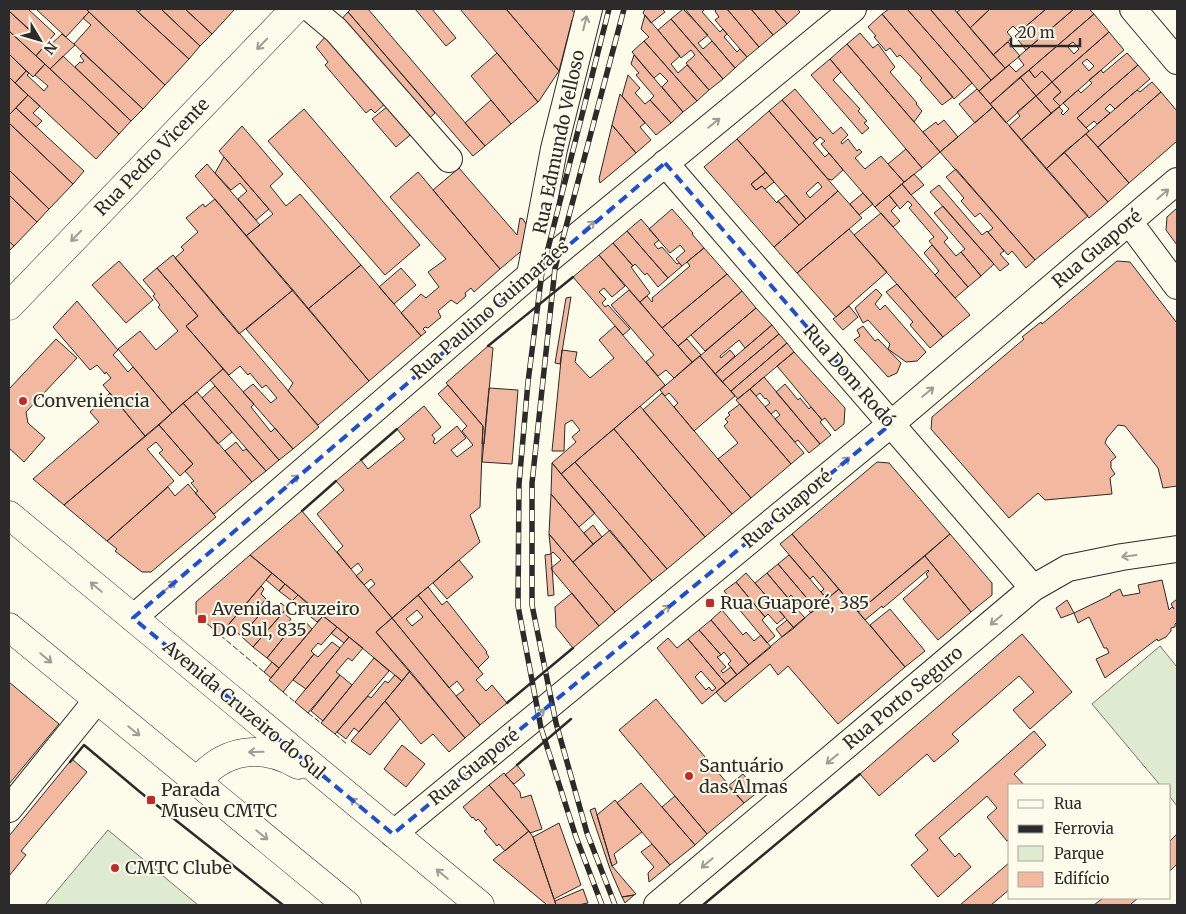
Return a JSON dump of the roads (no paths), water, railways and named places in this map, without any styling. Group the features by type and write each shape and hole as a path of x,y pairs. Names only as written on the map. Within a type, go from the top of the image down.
{"main road":[{"name":"Rua Pedro Vicente","path":"9,306 295,9"},
{"name":"Avenida Cruzeiro do Sul","path":"9,515 480,905"},
{"path":"9,627 346,905"},
{"path":"197,782 209,769 224,759 249,752 267,752 285,757 300,766 318,772"}],"street":[{"path":"311,9 336,30 449,159"},
{"name":"Rua Edmundo Velloso","path":"530,275 554,149 589,9"},
{"name":"Rua Paulino Guimarães","path":"133,618 530,275 853,9"},
{"path":"1133,9 1177,61"},
{"name":"Rua Dom Rodó","path":"665,163 1033,588"},
{"name":"Rua Guaporé","path":"393,834 891,424 1130,223 1177,181"},
{"path":"1130,223 1177,286"},
{"name":"Rua Porto Seguro","path":"657,905 1033,588 1068,568 1122,557 1177,549"},
{"path":"9,809 97,700"}],"railway":[{"path":"602,905 576,837 541,728 518,606 519,484 528,382 542,272 609,9"},
{"path":"615,905 587,833 556,723 532,605 532,483 555,268 624,9"}],"place":[{"name":"Conveniencia","path":"23,401"},
{"name":"Rua Guaporé, 385","path":"710,603"},
{"name":"Avenida Cruzeiro Do Sul, 835","path":"202,619"},
{"name":"Santuário das Almas","path":"689,776"},
{"name":"Parada Museu CMTC","path":"151,800"},
{"name":"CMTC Clube","path":"115,868"}]}
